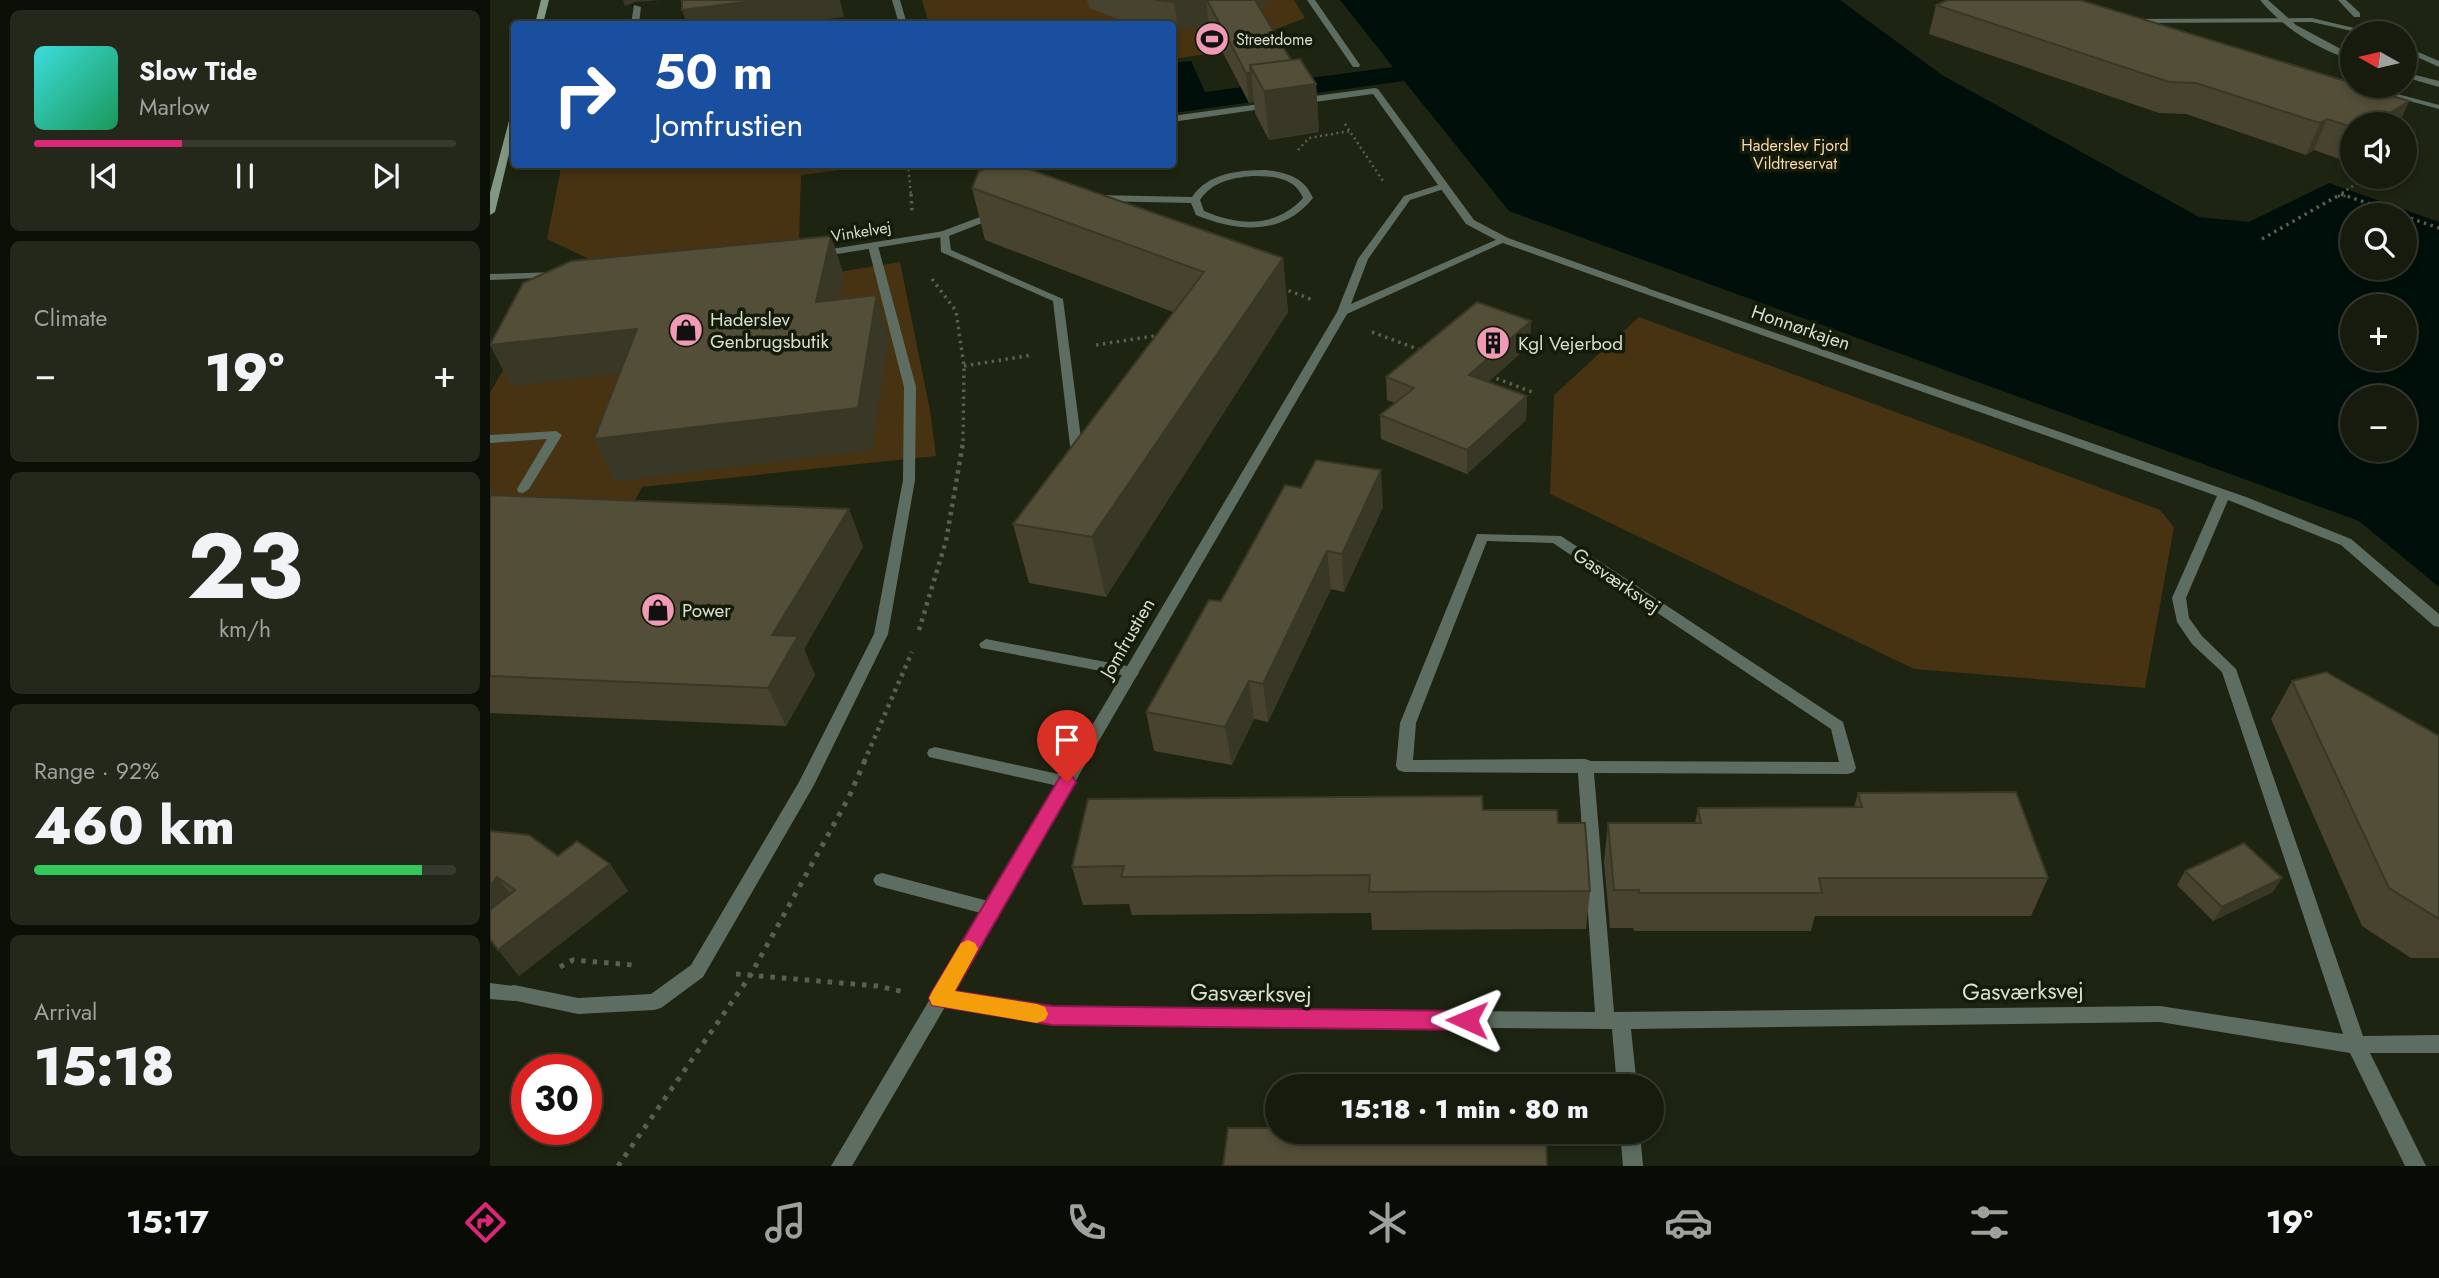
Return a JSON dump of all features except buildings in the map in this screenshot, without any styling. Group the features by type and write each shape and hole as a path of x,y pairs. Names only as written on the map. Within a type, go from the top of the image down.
{"street":[{"path":"540,21 545,0"},
{"path":"896,0 902,21"},
{"path":"1311,0 1356,65"},
{"path":"2263,0 2279,19 2309,39 2340,53"},
{"path":"2342,0 2357,15"},
{"path":"635,21 637,7"},
{"path":"2156,32 2117,21 2279,19 2312,20 2340,26"},
{"path":"2417,54 2439,64"},
{"path":"2417,78 2439,84"},
{"name":"Honnørkajen","path":"1328,97 1375,90 1470,222 1504,240 2224,494 2346,542 2439,622"},
{"path":"1176,118 1328,97"},
{"path":"2406,98 2438,106"},
{"path":"490,212 511,129"},
{"path":"1255,173 1282,176 1302,185 1308,198 1299,211 1276,222 1247,226 1219,223 1199,213 1195,200 1206,187 1228,177 1255,173"},
{"path":"1406,198 1444,186"},
{"path":"1088,198 1195,200"},
{"name":"Jomfrustien","path":"841,1166 1341,316 1363,259 1406,198"},
{"name":"Vinkelvej","path":"802,256 944,234 1011,209"},
{"path":"944,234 946,252 1058,299 1077,454"},
{"path":"1341,316 1504,240"},
{"path":"490,991 578,1006 654,1002 697,971 806,785 881,634 909,480 910,387 873,246"},
{"path":"490,277 567,274"},
{"path":"490,439 556,435 523,489"},
{"path":"2224,494 2179,598 2182,619 2197,640 2229,669 2356,1045 2416,1166"},
{"name":"Gasværksvej","path":"1482,537 1556,539 1838,726 1848,768 1709,766 1585,765 1404,766 1408,723 1482,537"},
{"path":"986,644 1132,672"},
{"path":"935,753 1067,782"},
{"path":"1585,765 1613,1021 1624,1074"},
{"path":"883,880 992,909"},
{"name":"Gasværksvej","path":"939,998 1052,1016 1613,1021 2160,1014 2356,1045 2439,1044"},
{"path":"1631,1144 1633,1166"}],"path":[{"path":"1328,97 1387,188 1406,198"},
{"path":"1295,153 1309,138 1350,131"},
{"path":"2262,239 2349,189"},
{"path":"2341,194 2366,203"},
{"path":"2417,221 2439,228"},
{"path":"1281,288 1314,300 1341,316 1424,352"},
{"path":"1484,374 1532,392"}],"shaded area":[{"name":"Streetdome","path":"922,0 1294,0 1305,18 1214,53 1176,59 1176,21 928,21"},
{"name":"Haderslev Fjord Vildtreservat","path":"1340,0 1840,0 1942,75 2199,217 2249,222 2329,183 2385,203 2340,203 2340,280 2417,280 2417,214 2439,222 2439,587 2359,521 1509,211 1404,81 1176,113 1176,63 1191,61 1205,92 1393,67"},
{"path":"561,168 856,168 801,175 799,243 591,260 547,239"},
{"path":"900,262 930,410 936,456 642,487 622,525 490,518 490,393 530,322"},
{"path":"1639,317 2160,510 2174,527 2145,688 1914,669 1550,494 1554,395"}],"slow traffic":[{"path":"968,949 939,998 1037,1014"}],"place":[{"name":"Streetdome","path":"1212,39"},
{"name":"Haderslev Genbrugsbutik","path":"686,330"},
{"name":"Kgl Vejerbod","path":"1493,343"},
{"name":"Power","path":"658,610"}],"route":[{"path":"1067,782 939,998 1052,1016 1467,1020"}]}
